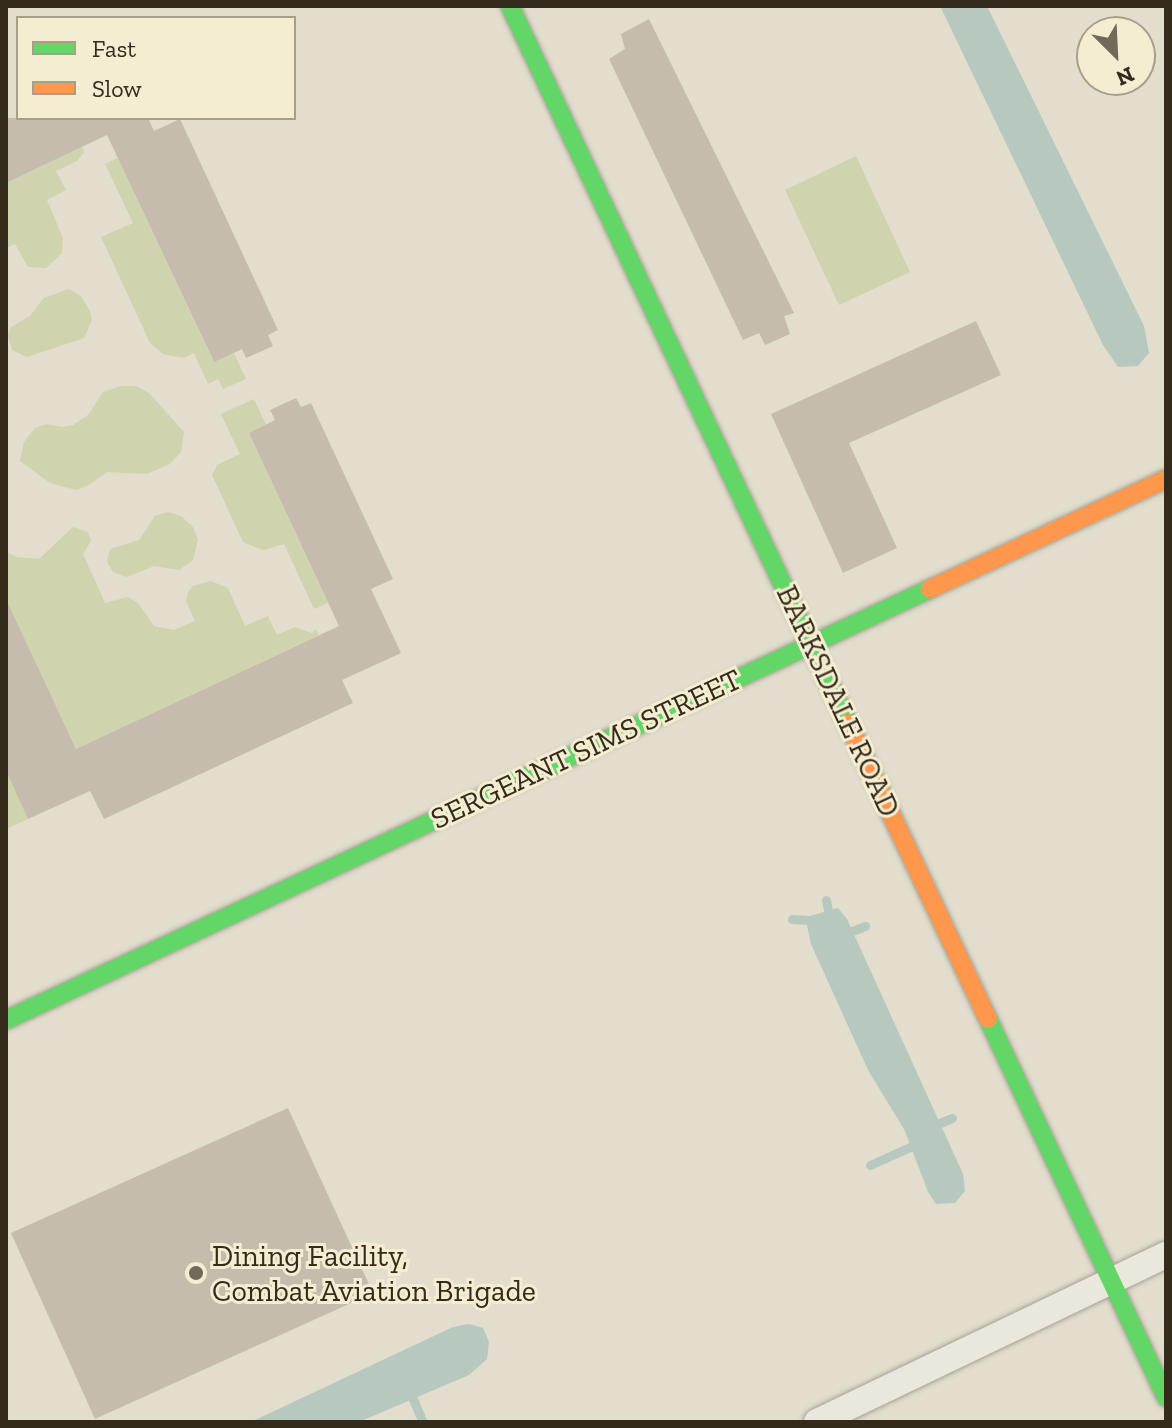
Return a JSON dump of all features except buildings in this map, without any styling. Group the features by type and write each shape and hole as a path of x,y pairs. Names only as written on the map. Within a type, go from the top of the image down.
{"street":[{"name":"BARKSDALE ROAD","path":"510,6 1166,1397"},
{"name":"SERGEANT SIMS STREET","path":"6,1020 1166,479"},
{"path":"817,1422 1166,1255"}],"green space":[{"path":"82,147 84,152 77,161 56,171 66,190 47,200 63,238 62,253 46,268 28,267 15,244 6,248 6,183"},
{"path":"856,156 910,272 839,305 785,190"},
{"path":"118,158 213,361 234,353 246,379 223,389 218,379 208,384 194,353 183,358 163,354 150,343 101,237 133,223 105,164"},
{"path":"69,289 81,296 90,311 92,320 84,338 27,357 12,350 8,335 11,327 30,316 44,298"},
{"path":"121,386 136,386 149,393 184,432 181,452 170,464 147,474 107,472 76,490 50,483 20,461 24,442 35,428 47,424 62,427 73,425 88,415 103,392"},
{"path":"254,399 266,425 249,433 328,603 314,609 284,544 263,550 243,542 212,475 217,465 240,454 221,414"},
{"path":"168,512 181,516 193,527 198,540 193,560 179,570 154,566 127,577 113,572 107,562 110,549 139,540 155,516"},
{"path":"73,527 88,532 91,541 83,554 105,603 128,597 138,603 154,626 174,630 195,621 186,601 188,592 193,586 211,581 228,588 245,626 268,616 277,635 295,627 311,633 316,630 319,635 76,749 6,599 6,551 16,557 39,559"},
{"path":"6,771 28,819 6,829"}],"shaded area":[{"path":"940,6 987,6 1144,326 1149,353 1138,366 1118,367 1103,345"},
{"path":"838,908 847,919 963,1174 965,1191 955,1203 936,1204 928,1192 905,1131 868,1070 811,944 807,925 810,916"},
{"path":"469,1324 483,1328 489,1342 487,1359 469,1375 359,1422 251,1422 453,1327"}],"waterway":[{"path":"826,900 828,910"},
{"path":"792,919 809,920"},
{"path":"852,931 865,926"},
{"path":"940,1123 952,1118"},
{"path":"870,1165 912,1146"},
{"path":"413,1399 423,1422"}],"traffic: fast":[{"path":"510,6 848,723"},
{"path":"6,1020 930,589"},
{"path":"988,1019 1166,1397"}],"traffic: slow":[{"path":"930,589 1166,479"},
{"path":"848,723 988,1019"}],"place":[{"name":"Dining Facility, Combat Aviation Brigade","path":"196,1273"}]}
